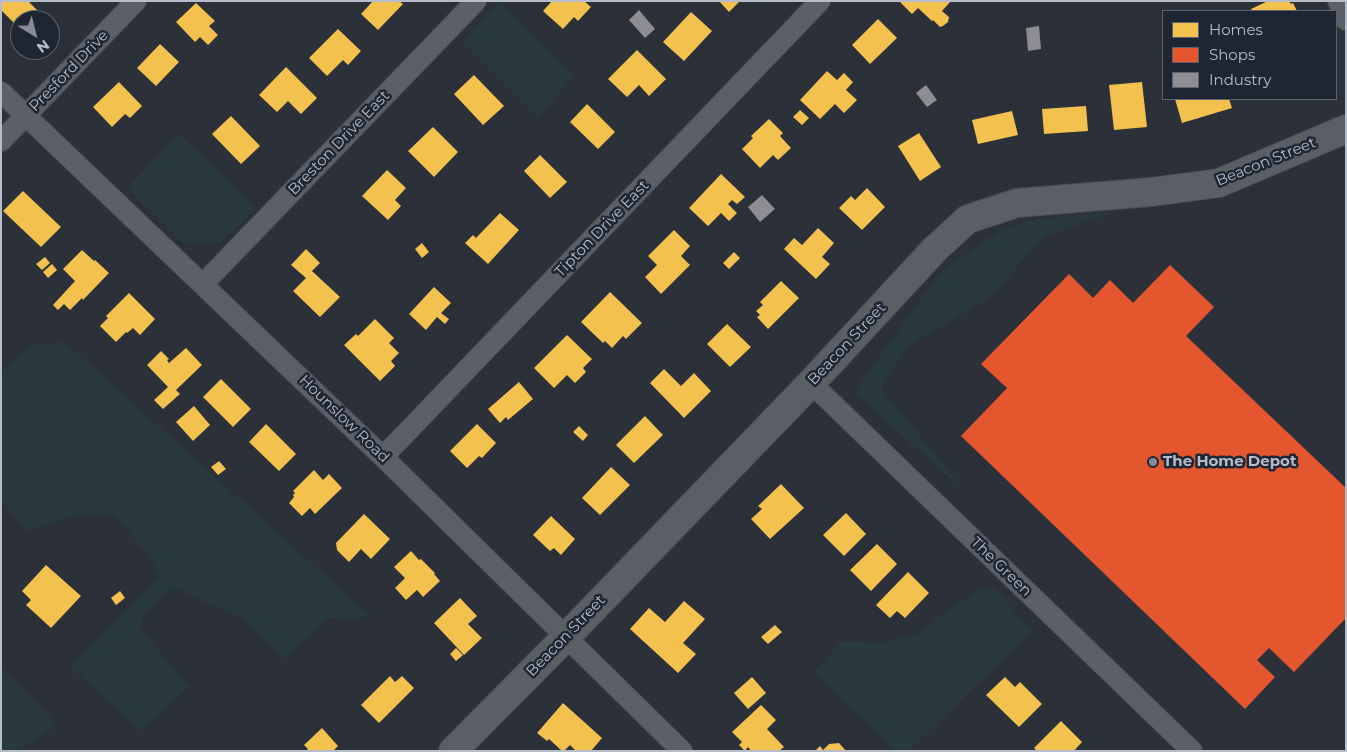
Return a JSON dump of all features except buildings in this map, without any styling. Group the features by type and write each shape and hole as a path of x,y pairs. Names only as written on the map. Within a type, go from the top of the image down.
{"street":[{"name":"Presford Drive","path":"1,141 136,1"},
{"name":"Breston Drive East","path":"203,284 476,1"},
{"name":"Tipton Drive East","path":"383,457 820,1"},
{"path":"1338,1 1346,20"},
{"name":"Hounslow Road","path":"1,92 383,457 682,751"},
{"name":"Beacon Street","path":"454,751 811,383 935,249 968,219 1017,203 1151,192 1219,183 1346,129"},
{"name":"The Green","path":"811,383 1192,751"}],"shaded area":[{"path":"500,1 575,76 537,117 462,42"},
{"path":"179,134 257,208 219,243 183,243 127,188"},
{"path":"1114,212 1043,238 989,298 907,347 881,388 970,497 854,392 942,270 1002,229 1044,218"},
{"path":"65,342 370,616 353,619 328,618 285,659 243,619 172,587 143,614 140,628 189,687 141,731 70,667 159,577 148,554 115,517 74,516 27,531 1,501 1,373 30,345"},
{"path":"994,587 1032,631 909,751 896,751 813,672 841,642 888,641 918,634 953,606 977,591"},
{"path":"1,668 57,726 18,751 1,751"}],"place":[{"name":"The Home Depot","path":"1153,462"}]}
